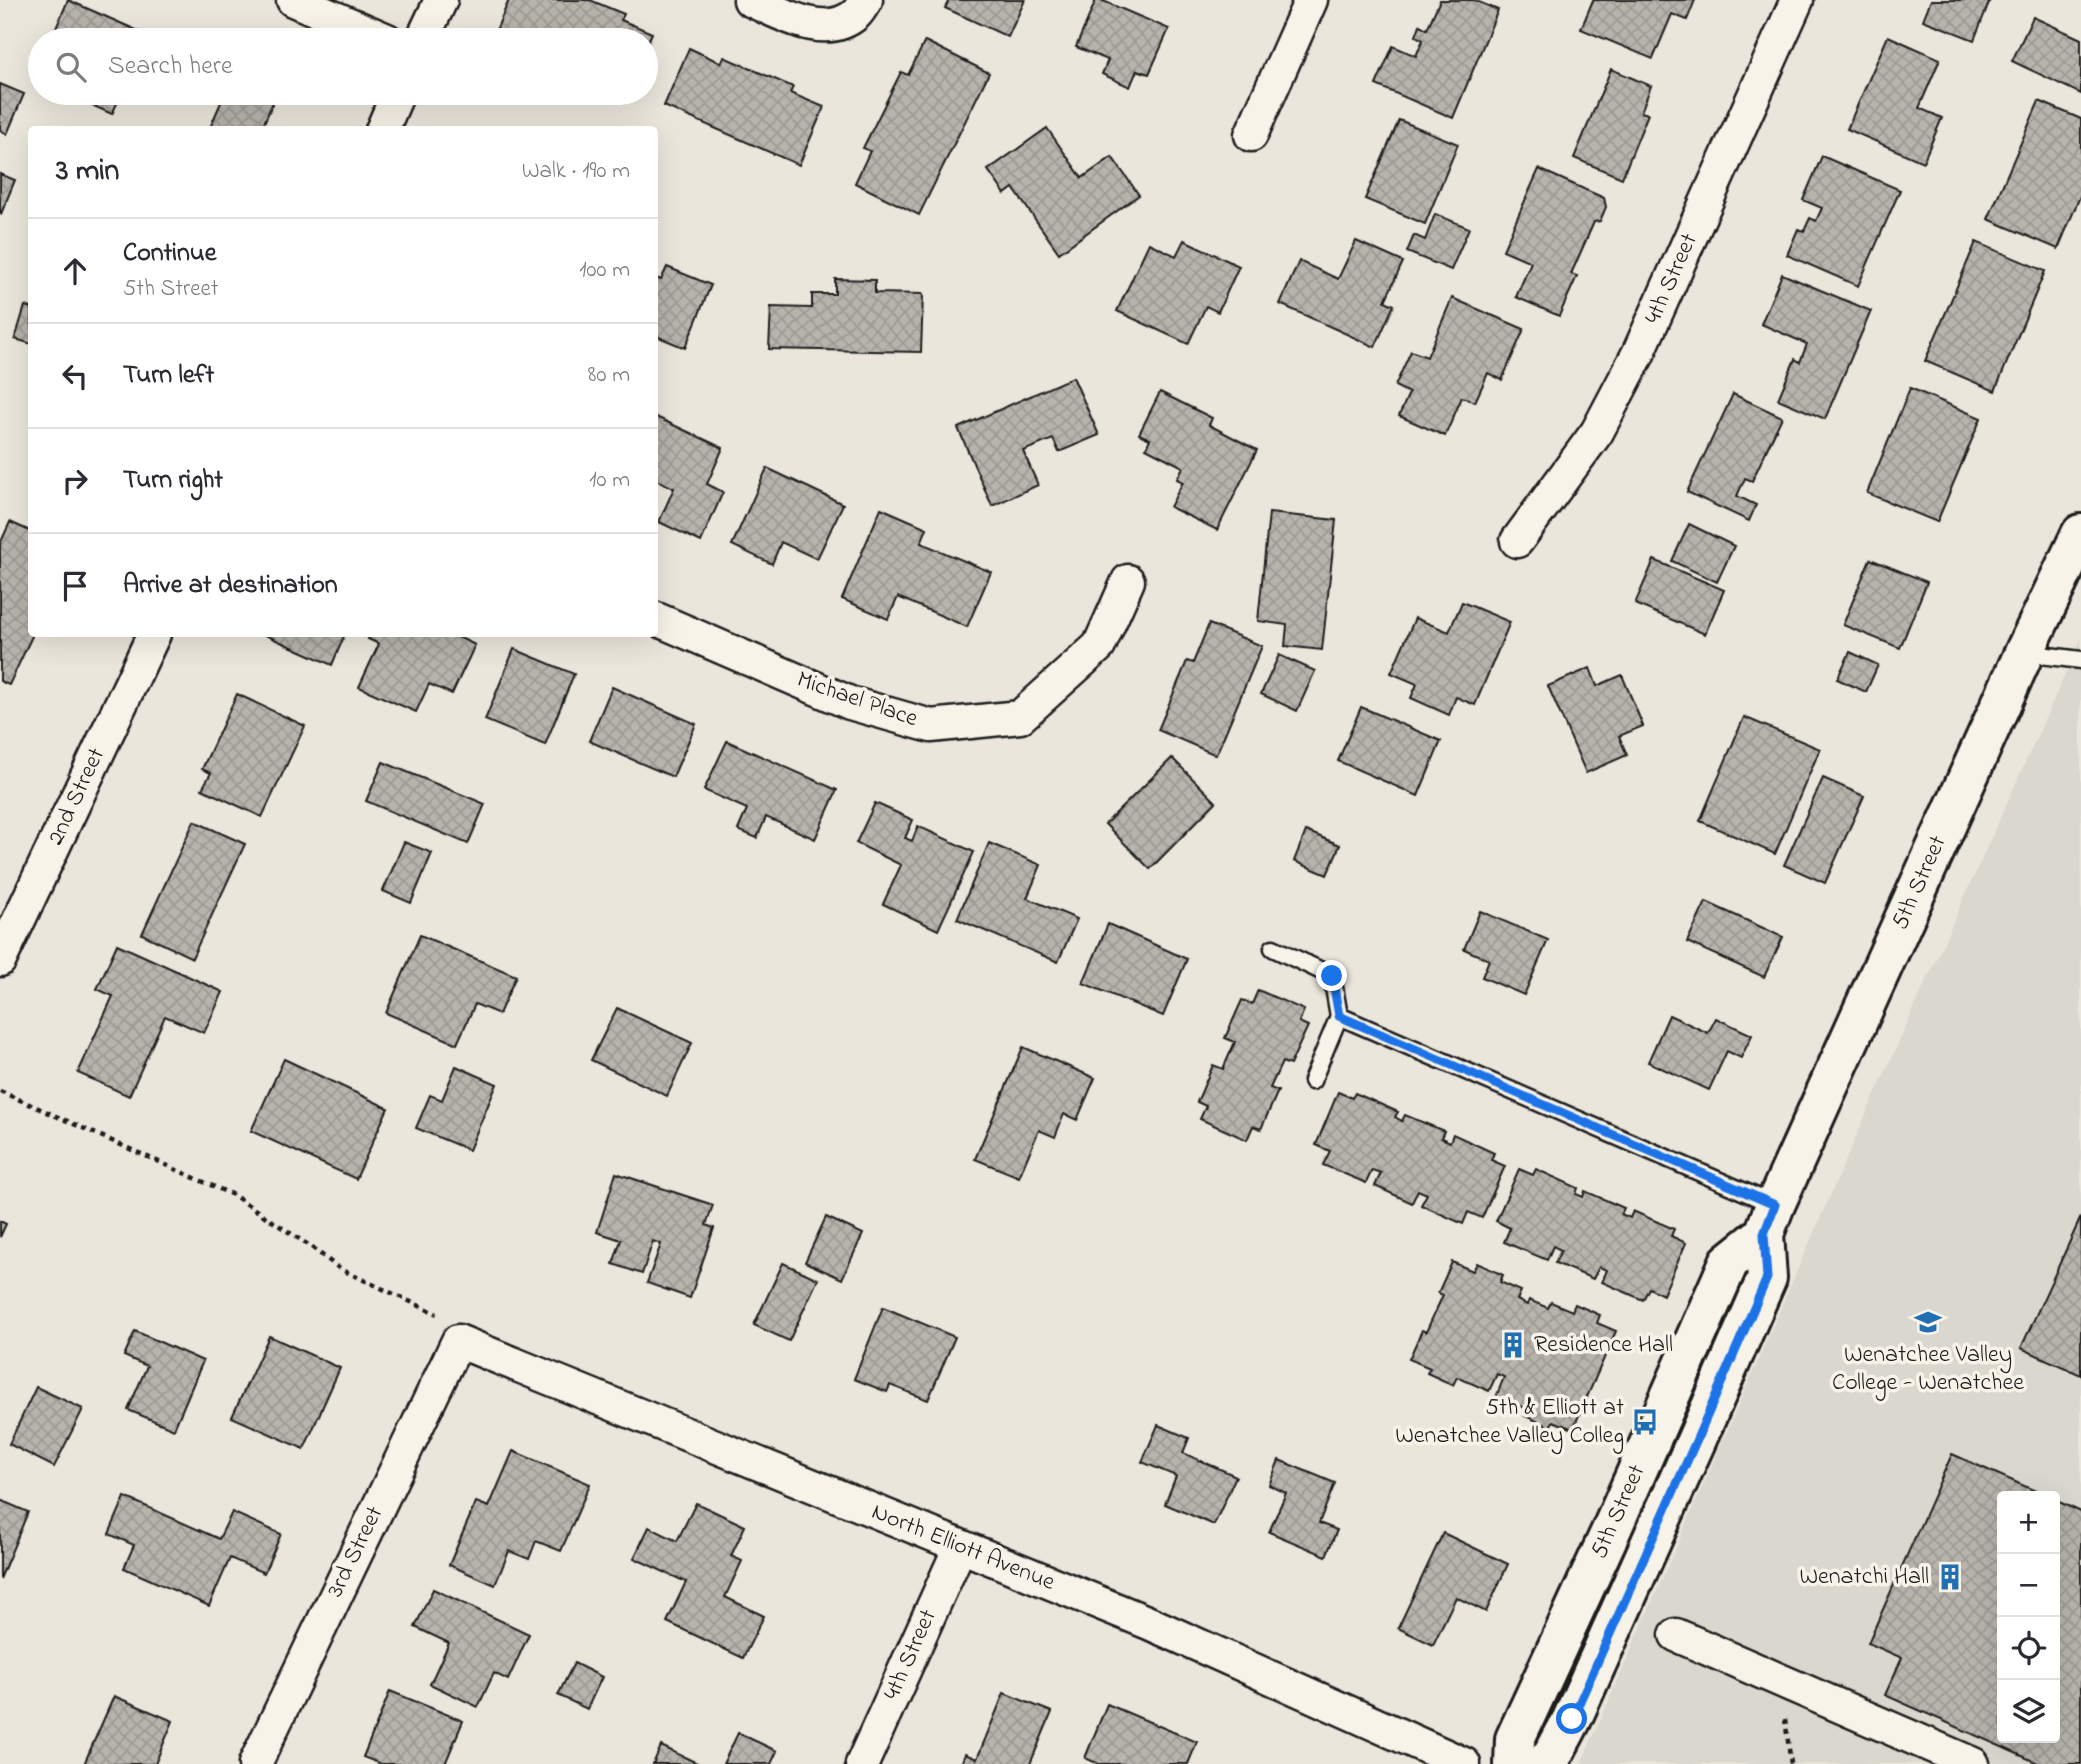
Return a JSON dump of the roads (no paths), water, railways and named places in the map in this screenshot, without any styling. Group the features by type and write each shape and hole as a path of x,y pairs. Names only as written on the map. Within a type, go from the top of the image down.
{"main road":[{"name":"5th Street","path":"1514,1764 1515,1739 1610,1534 1729,1262 1770,1219 2024,653 2081,534"},
{"name":"5th Street","path":"1542,1764 1553,1755 1572,1719 1767,1278 1770,1219"}],"street":[{"path":"293,0 359,28"},
{"path":"428,28 441,0"},
{"path":"750,0 811,26 836,24 855,14 866,0"},
{"path":"1251,135 1311,0"},
{"name":"4th Street","path":"1517,541 1597,432 1638,354 1797,0"},
{"path":"384,126 393,105"},
{"name":"Michael Place","path":"658,620 850,703 931,726 1020,717 1099,646 1128,582"},
{"name":"2nd Street","path":"0,960 153,637"},
{"name":"North Elliott Avenue","path":"458,1341 1149,1623 1464,1764"},
{"name":"3rd Street","path":"256,1764 458,1341"},
{"name":"4th Street","path":"862,1764 960,1547"},
{"path":"1676,1635 1973,1764"}],"lane":[{"path":"2024,653 2081,660"},
{"path":"1273,948 1332,976 1339,1016 1312,1081"},
{"path":"1339,1016 1770,1219"}],"place":[{"name":"Wenatchee Valley College - Wenatchee","path":"1928,1322"},
{"name":"Residence Hall","path":"1513,1345"},
{"name":"5th & Elliott at Wenatchee Valley Colleg","path":"1645,1422"},
{"name":"Wenatchi Hall","path":"1950,1577"}]}
